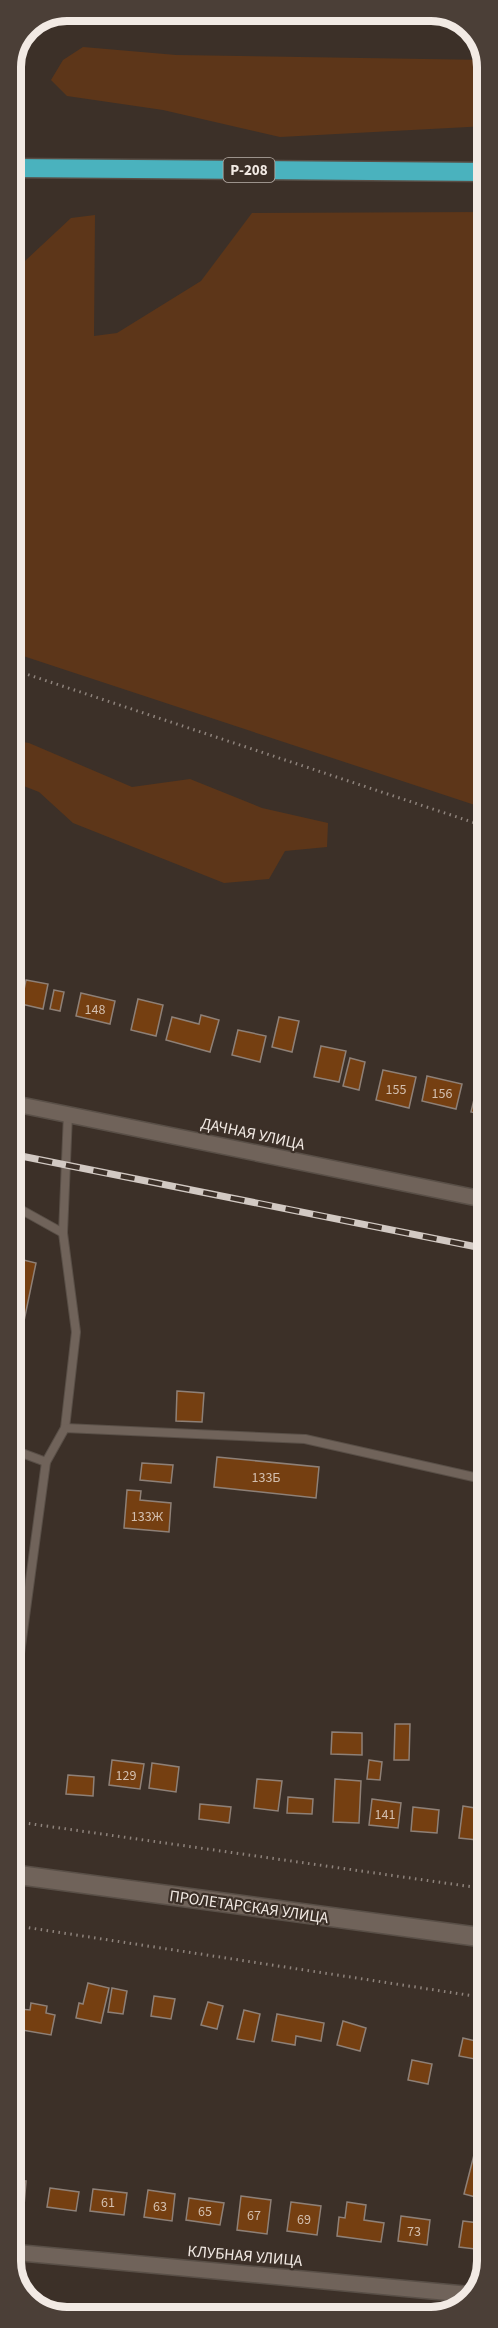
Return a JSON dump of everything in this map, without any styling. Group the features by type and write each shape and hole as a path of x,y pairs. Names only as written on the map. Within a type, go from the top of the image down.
{"highway":[{"name":"Р-208","path":"21,168 477,172"}],"main road":[{"name":"ПРОЛЕТАРСКАЯ УЛИЦА","path":"21,1875 477,1937"}],"street":[{"name":"ДАЧНАЯ УЛИЦА","path":"21,1105 477,1198"},
{"name":"КЛУБНАЯ УЛИЦА","path":"21,2253 463,2294"}],"lane":[{"path":"21,1646 46,1462 65,1428 76,1332 63,1233 68,1114"},
{"path":"21,1210 63,1233"},
{"path":"65,1428 305,1439 477,1478"},
{"path":"21,1453 46,1462"}],"path":[{"path":"21,672 477,824"},
{"path":"21,1822 477,1888"},
{"path":"21,1927 477,1996"}],"shaded area":[{"path":"83,47 176,55 477,60 477,127 280,137 163,110 67,96 51,80 63,60"},
{"path":"477,212 477,806 21,655 21,265 71,218 95,215 94,336 117,333 201,281 252,213"},
{"path":"21,742 132,787 190,779 262,808 328,823 327,847 285,851 269,879 224,883 73,823 39,792 21,785"}],"building":[{"path":"26,980 48,984 43,1009 21,1004"},
{"path":"54,990 64,992 60,1011 50,1009"},
{"path":"81,993 115,1001 110,1024 76,1016"},
{"path":"138,999 163,1005 156,1036 131,1030"},
{"path":"201,1015 219,1020 210,1052 166,1040 172,1017 199,1024"},
{"path":"279,1017 299,1021 292,1052 272,1047"},
{"path":"238,1030 266,1036 260,1062 232,1055"},
{"path":"321,1046 346,1051 339,1082 314,1077"},
{"path":"350,1058 365,1062 359,1090 343,1086"},
{"path":"383,1070 416,1077 409,1108 376,1100"},
{"path":"427,1076 462,1084 456,1109 422,1101"},
{"path":"477,1087 477,1113 471,1112"},
{"path":"21,1259 36,1263 24,1321 21,1320"},
{"path":"177,1391 204,1393 202,1422 176,1421"},
{"path":"217,1457 319,1467 316,1498 214,1487"},
{"path":"142,1463 173,1465 171,1483 140,1480"},
{"path":"127,1490 141,1491 140,1500 171,1503 169,1532 124,1528"},
{"path":"395,1724 410,1724 409,1760 394,1760"},
{"path":"332,1732 362,1733 362,1755 331,1754"},
{"path":"112,1760 144,1764 140,1789 109,1785"},
{"path":"369,1760 382,1762 380,1780 367,1779"},
{"path":"152,1763 179,1767 176,1792 149,1788"},
{"path":"68,1775 94,1777 93,1796 66,1794"},
{"path":"257,1779 282,1781 278,1811 254,1808"},
{"path":"335,1779 361,1781 359,1823 333,1822"},
{"path":"288,1797 313,1799 312,1814 287,1813"},
{"path":"372,1799 401,1803 398,1828 369,1825"},
{"path":"200,1804 231,1807 229,1823 199,1819"},
{"path":"463,1806 477,1808 477,1840 459,1838"},
{"path":"413,1807 439,1810 437,1833 411,1831"},
{"path":"88,1983 109,1988 101,2023 76,2018 79,2003 83,2004"},
{"path":"112,1988 127,1991 123,2014 108,2012"},
{"path":"154,1996 175,1999 171,2019 151,2016"},
{"path":"208,2002 223,2006 217,2029 201,2025"},
{"path":"31,2003 47,2006 46,2013 55,2015 51,2035 21,2030 21,2009 30,2010"},
{"path":"244,2010 260,2014 254,2042 237,2039"},
{"path":"277,2014 324,2023 321,2041 296,2036 295,2045 272,2041"},
{"path":"343,2021 366,2028 360,2051 337,2045"},
{"path":"463,2038 477,2041 477,2059 459,2056"},
{"path":"412,2060 432,2064 428,2084 408,2080"},
{"path":"474,2155 477,2156 477,2197 464,2194"},
{"path":"21,2181 26,2181 24,2206 21,2206"},
{"path":"50,2188 79,2192 76,2211 47,2207"},
{"path":"93,2189 127,2193 124,2215 90,2211"},
{"path":"148,2190 175,2194 172,2221 144,2217"},
{"path":"241,2196 271,2200 267,2234 237,2230"},
{"path":"189,2198 224,2203 220,2225 186,2220"},
{"path":"291,2202 321,2206 317,2235 287,2231"},
{"path":"347,2202 366,2205 364,2220 384,2223 381,2242 337,2236 339,2217 345,2218"},
{"path":"401,2216 430,2220 427,2245 398,2241"},
{"path":"463,2221 477,2223 475,2249 459,2247"}],"railway":[{"path":"21,1156 477,1247"}]}
